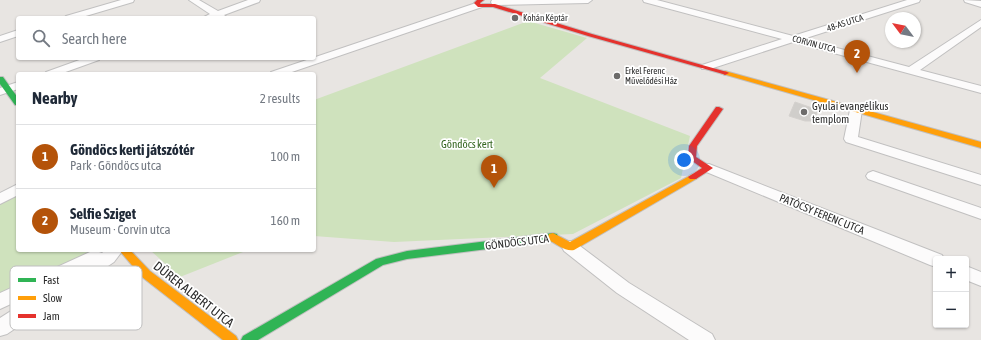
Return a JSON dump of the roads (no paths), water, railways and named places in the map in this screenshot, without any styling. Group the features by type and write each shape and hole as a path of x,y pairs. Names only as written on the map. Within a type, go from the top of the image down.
{"street":[{"path":"76,16 130,0"},
{"path":"193,0 220,16 256,0"},
{"path":"281,72 479,1 486,6 496,3 588,0"},
{"name":"CORVIN UTCA","path":"647,0 981,90"},
{"name":"48-AS UTCA","path":"706,67 916,0"},
{"path":"968,0 981,4"},
{"path":"496,3 590,35 981,145"},
{"path":"911,71 981,23"},
{"path":"0,38 16,34"},
{"path":"56,72 89,60"},
{"path":"287,60 297,67"},
{"path":"0,79 9,89 16,101"},
{"path":"709,168 692,158 693,146 719,109"},
{"path":"856,110 851,138 981,180"},
{"path":"705,340 623,288 570,246 709,168"},
{"name":"PATÓCSY FERENC UTCA","path":"709,168 933,259"},
{"path":"873,176 981,214"},
{"path":"0,199 16,190"},
{"path":"0,203 16,196"},
{"name":"GÖNDÖCS UTCA","path":"248,340 380,262 407,255 553,237 570,246"},
{"path":"76,266 107,252"},
{"path":"94,266 114,252"},
{"name":"DÜRER ALBERT UTCA","path":"126,252 139,266"},
{"name":"DÜRER ALBERT UTCA","path":"142,270 228,339"},
{"path":"969,273 981,279"},
{"path":"0,301 10,296"},
{"path":"0,328 10,321"}],"place":[{"name":"Kohán Képtár","path":"515,18"},
{"name":"Selfie Sziget","path":"857,73"},
{"name":"Erkel Ferenc Művelődési Ház","path":"617,76"},
{"name":"Gyulai evangélikus templom","path":"804,112"},
{"name":"Göndöcs kerti játszótér","path":"494,188"}],"park label":[{"name":"Göndöcs kert","path":"467,144"}]}
